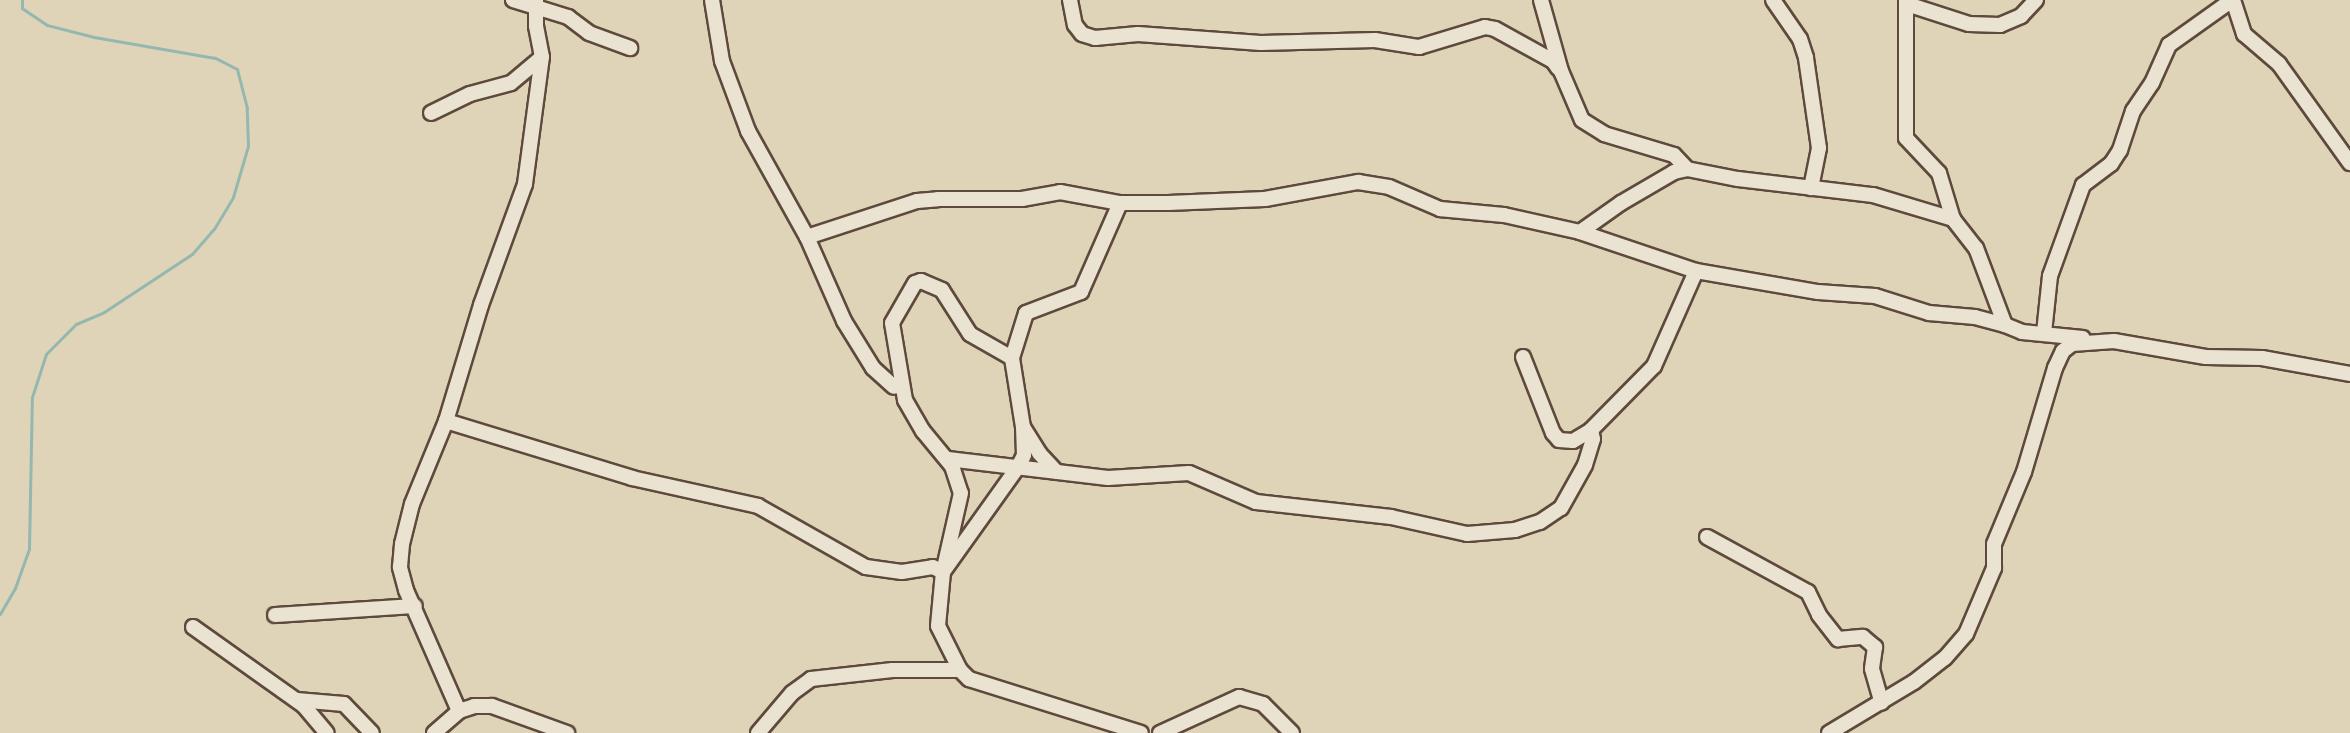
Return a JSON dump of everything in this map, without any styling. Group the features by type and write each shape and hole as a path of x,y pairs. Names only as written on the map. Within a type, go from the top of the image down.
{"street":[{"path":"513,0 535,3 568,17 589,33 630,48"},
{"path":"712,0 722,61 748,131 807,237 844,321 873,368 894,387"},
{"path":"1070,0 1075,25 1082,34 1095,38 1138,34 1261,43 1375,40 1419,47 1485,27 1495,29 1553,61 1561,71"},
{"path":"1541,0 1561,71 1582,120 1604,134 1674,155 1687,169"},
{"path":"1773,0 1800,39 1806,58 1819,148 1811,188"},
{"path":"2005,325 1976,248 1953,219 1939,173 1906,138 1907,2 1969,24 2000,25 2021,16 2036,0"},
{"path":"2044,333 2050,276 2083,185 2111,164 2120,150 2133,111 2152,83 2169,45 2232,0 2244,34 2279,64 2350,163"},
{"path":"459,711 400,567 404,528 446,421 481,305 525,184 542,57 535,3"},
{"path":"431,113 470,94 511,83 542,57"},
{"path":"1580,232 1621,203 1674,172 1687,169 1873,195 1953,219"},
{"path":"807,237 917,201 1022,199 1060,192 1120,203 1265,199 1358,182 1389,187 1429,206 1504,215 1580,232 1696,271 1818,292 1875,296 1929,313 1975,317 2022,332 2095,342"},
{"path":"943,572 1024,455 1023,427 1012,358 1026,313 1081,292 1120,203"},
{"path":"1523,357 1553,433 1559,440 1573,441 1591,430 1654,366 1696,271"},
{"path":"1012,358 970,334 942,290 921,281 915,283 892,323 901,385 923,431 948,459 958,477 961,493 943,572 938,626 960,670 969,679 1141,733"},
{"path":"1829,733 1882,703 1945,658 1966,634 1994,568 1994,544 2024,472 2055,368 2063,351 2072,344 2114,341 2206,357 2262,358 2350,374"},
{"path":"446,421 632,478 758,506 855,564 882,571 933,567 943,572"},
{"path":"1023,427 1039,453 1057,472"},
{"path":"948,459 1119,478 1189,473 1256,502 1391,517 1467,534 1515,530 1540,522 1561,508 1585,465 1593,439 1591,430"},
{"path":"1707,537 1808,592 1819,615 1838,639 1863,637 1875,647 1872,669 1882,703"},
{"path":"275,615 415,606"},
{"path":"193,627 296,700 327,733"},
{"path":"758,733 792,693 811,679 893,670 960,670"},
{"path":"1160,733 1239,697 1263,704 1292,733"},
{"path":"296,700 344,704 372,733"},
{"path":"434,733 459,711 474,706 492,706 567,733"}],"waterway":[{"path":"0,614 15,588 29,549 32,397 46,354 76,324 104,312 192,254 214,229 233,197 248,146 247,108 237,69 215,58 94,37 47,25 22,8 22,0"}]}
